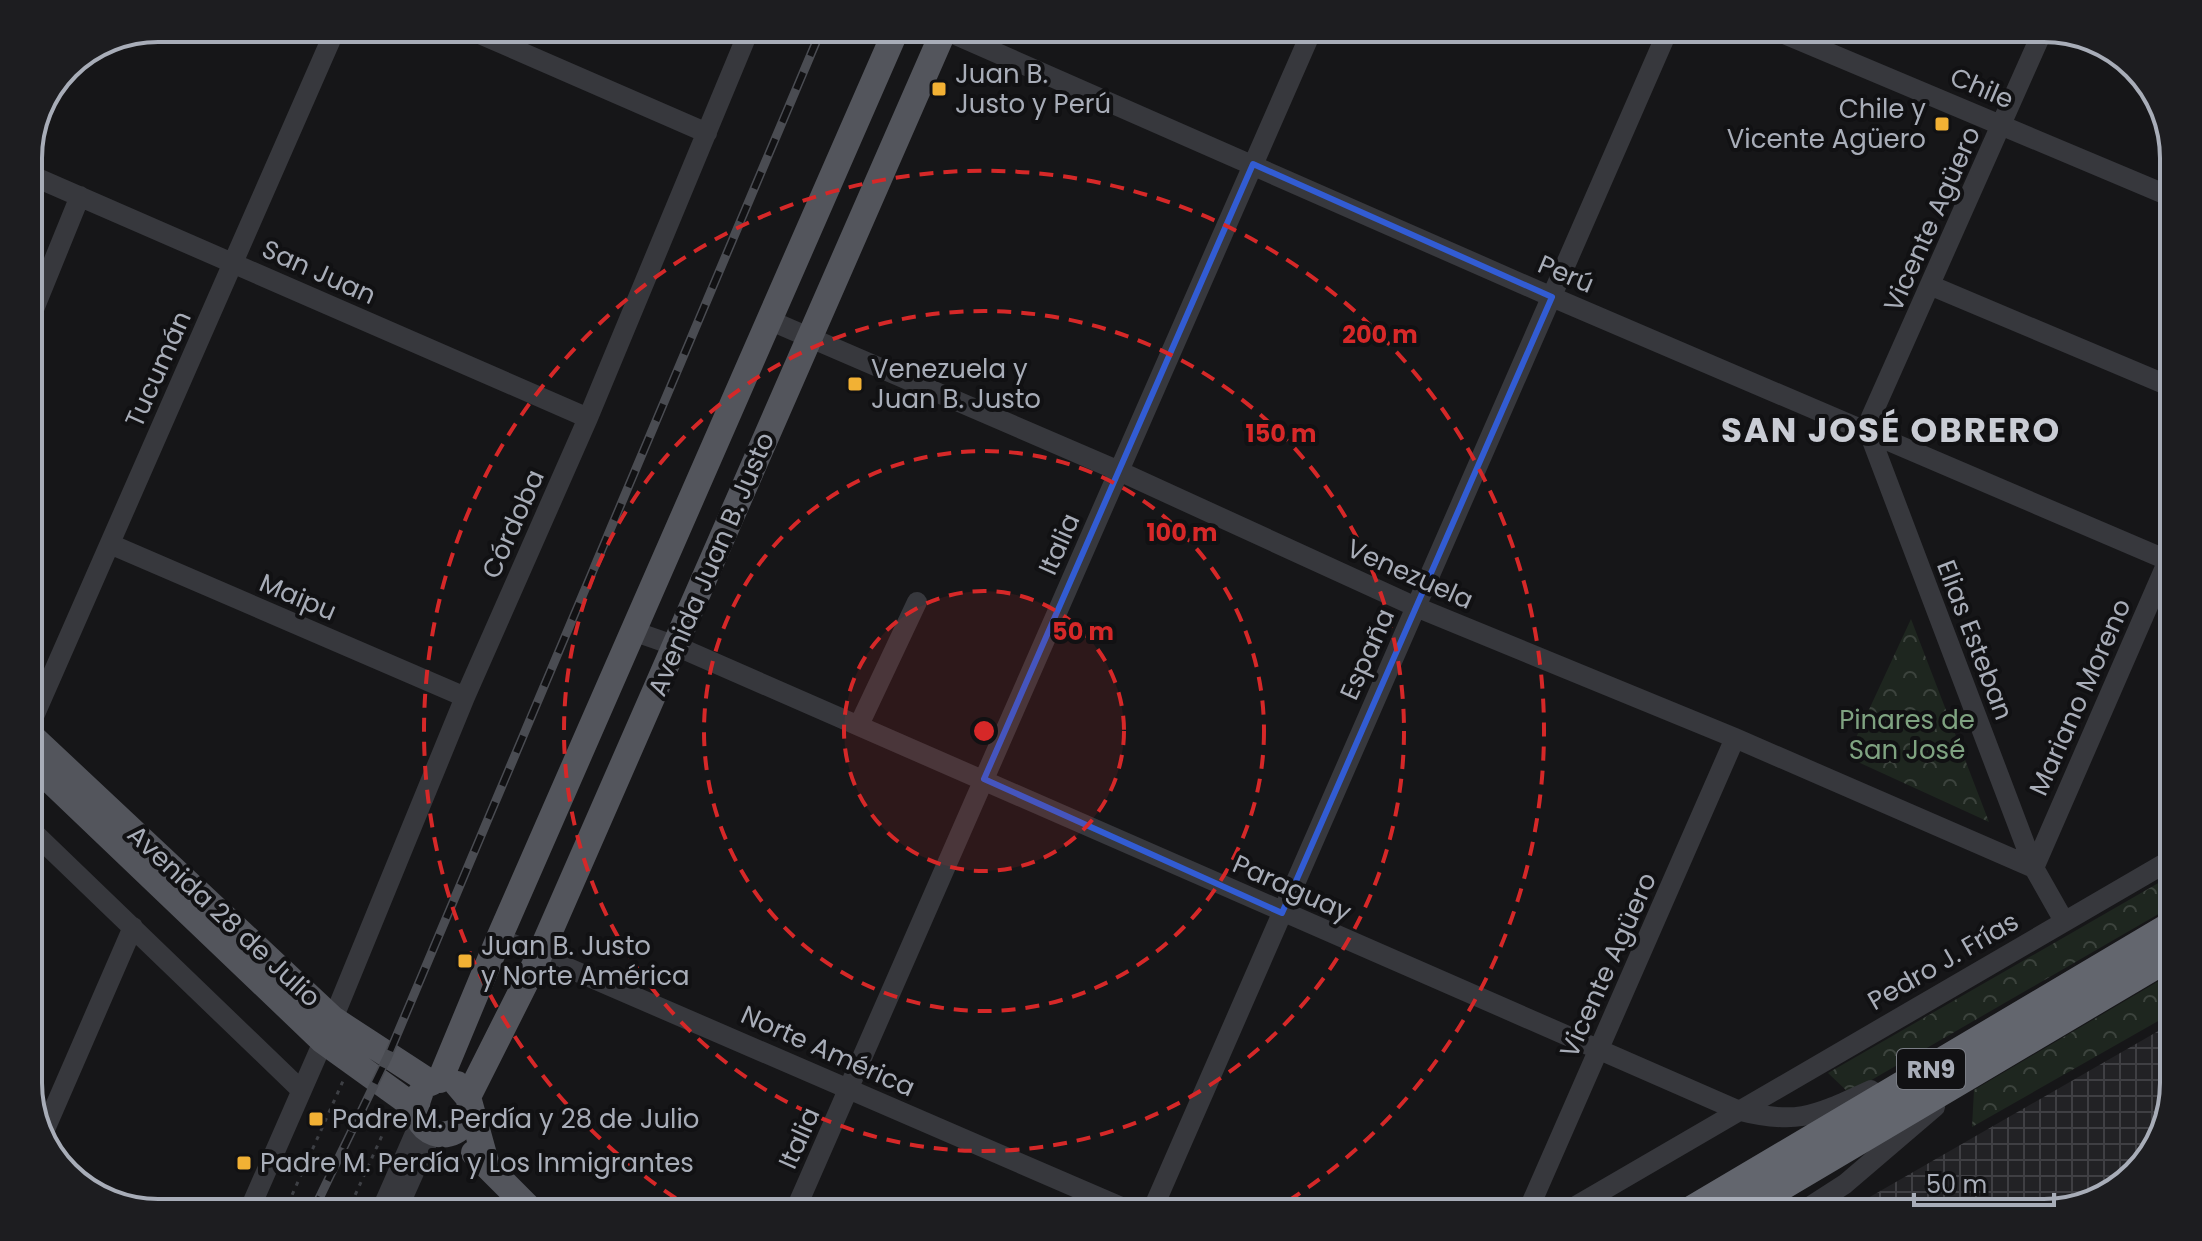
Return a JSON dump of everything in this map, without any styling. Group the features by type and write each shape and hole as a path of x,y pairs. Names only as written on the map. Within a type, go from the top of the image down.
{"highway":[{"name":"RN9","path":"1712,1199 2160,933"},
{"name":"RN9","path":"1759,1199 2160,961"}],"main road":[{"name":"Avenida Juan B. Justo","path":"436,1082 891,42"},
{"name":"Avenida Juan B. Justo","path":"469,1104 540,954 676,646 937,42"},
{"name":"Avenida 28 de Julio","path":"42,746 328,1030 351,1063 423,1119 486,1162 521,1199"},
{"name":"Avenida 28 de Julio","path":"42,772 328,1030 436,1082"},
{"path":"469,1104 463,1126 423,1119 420,1093 436,1082 457,1084 469,1104 486,1162"}],"street":[{"name":"Tucumán","path":"42,700 330,42"},
{"path":"498,42 707,133"},
{"name":"Córdoba","path":"254,1199 328,1030 465,697 588,418 744,42"},
{"name":"Perú","path":"973,42 1552,297 2160,552"},
{"name":"Italia","path":"800,1199 1307,42"},
{"name":"España","path":"1157,1199 1663,42"},
{"name":"Chile","path":"1804,42 2160,192"},
{"name":"Vicente Agüero","path":"1868,430 1871,417 1932,286 2038,42"},
{"name":"San Juan","path":"42,180 588,418"},
{"path":"42,290 80,196"},
{"path":"1932,286 2160,382"},
{"name":"Venezuela","path":"769,320 1119,471 1416,607 1735,738 2034,868"},
{"name":"Elias Esteban","path":"1868,430 2034,868 2064,921"},
{"name":"Maipu","path":"110,544 465,697"},
{"name":"Mariano Moreno","path":"2034,868 2160,584"},
{"path":"859,725 917,602"},
{"name":"Paraguay","path":"633,631 676,646 984,779 1282,913 1737,1110 1769,1119 1819,1114 1886,1083 1936,1066"},
{"name":"Vicente Agüero","path":"1533,1199 1735,738"},
{"path":"42,840 301,1090"},
{"name":"Pedro J. Frías","path":"1588,1199 2160,866"},
{"path":"49,1121 133,927"},
{"name":"Norte América","path":"499,938 1103,1199"},
{"path":"1822,1199 1845,1184 1980,1070"},
{"path":"386,1199 423,1119"},
{"path":"400,1199 423,1119"}],"path":[{"path":"290,1199 351,1063"},
{"path":"358,1199 423,1119"}],"highlighted area":[{"path":"1253,164 1552,297 1282,913 984,779"}],"shaded area":[{"path":"2160,1030 2159,1098 2151,1128 2136,1154 2102,1183 2059,1198 1866,1199"}],"green space":[{"name":"Pinares de San José","path":"1911,619 1989,822 1847,757"},
{"path":"2160,882 2160,913 1849,1093 1828,1073"},
{"path":"2160,980 2160,1020 1972,1127 1974,1090"}],"railway":[{"path":"319,1199 388,1056 816,42"}],"place":[{"name":"Juan B. Justo y Perú","path":"939,89"},
{"name":"Chile y Vicente Agüero","path":"1942,124"},
{"name":"Venezuela y Juan B. Justo","path":"855,384"},
{"name":"Juan B. Justo y Norte América","path":"465,961"},
{"name":"Padre M. Perdía y 28 de Julio","path":"316,1119"},
{"name":"Padre M. Perdía y Los Inmigrantes","path":"244,1163"}],"district":[{"name":"SAN JOSÉ OBRERO","path":"1891,430"}]}
